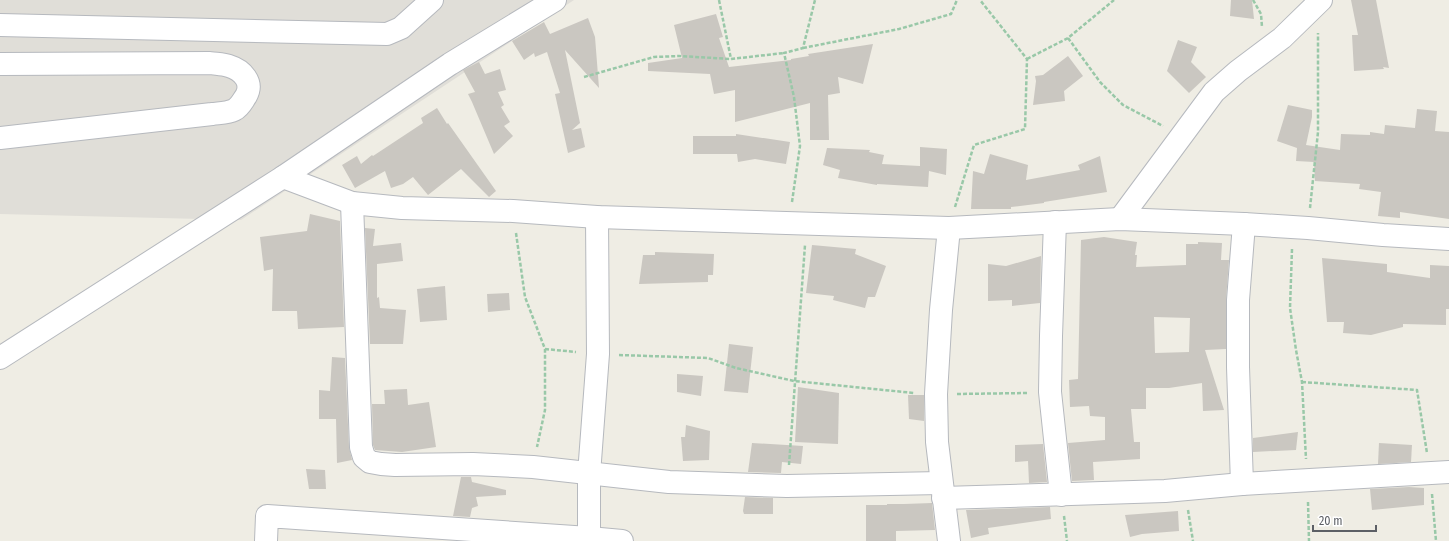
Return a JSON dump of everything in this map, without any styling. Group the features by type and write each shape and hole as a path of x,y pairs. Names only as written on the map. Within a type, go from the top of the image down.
{"street":[{"path":"0,25 387,34 401,28 432,0"},
{"path":"0,358 283,177 450,64 556,0"},
{"path":"1120,219 1214,92 1238,71 1282,38 1319,2"},
{"path":"0,64 210,63 228,65 239,70 246,76 250,85 239,107 232,111 0,138"},
{"path":"283,177 352,203 402,208 513,211 597,217 949,228 1120,219 1244,224 1449,239"},
{"path":"352,203 361,447 364,457 370,462 396,465 473,464 533,467 669,482 1061,495 1185,490 1242,484 1440,472"},
{"path":"589,539 589,474 598,354 597,217"},
{"path":"1055,222 1050,336 1050,392 1061,495"},
{"path":"1242,484 1238,367 1238,314 1244,224"},
{"path":"948,541 937,442 936,394 941,310 949,228"},
{"path":"266,541 266,516 425,534 622,541"}],"path":[{"path":"719,0 731,59"},
{"path":"803,48 815,0"},
{"path":"584,77 654,57 679,56 731,59 784,54 803,48 899,30 951,14 957,0"},
{"path":"949,228 974,145 1025,129 1027,59 980,0"},
{"path":"1027,59 1068,38 1114,0"},
{"path":"1309,541 1302,382 1290,308 1300,228 1318,132 1319,2"},
{"path":"1068,38 1100,82 1123,105 1181,136"},
{"path":"784,54 794,97 800,146 794,381 787,486"},
{"path":"513,211 526,297 545,349 545,410 533,467"},
{"path":"545,349 598,354 708,358 736,368 794,381 936,394 1050,392"},
{"path":"1302,382 1417,390 1440,472 1436,541"},
{"path":"1185,490 1193,541"}],"shaded area":[{"path":"0,0 574,0 241,220 0,214"}],"building":[{"path":"1231,0 1252,0 1254,19 1230,16"},
{"path":"1351,0 1376,0 1389,68 1383,67 1384,69 1354,71 1352,35 1358,35"},
{"path":"716,14 723,37 719,38 729,67 791,60 809,56 808,54 873,44 863,84 838,77 840,93 828,95 829,140 810,140 810,103 735,122 735,90 714,94 710,74 648,71 648,63 682,58 674,25"},
{"path":"588,18 595,37 599,88 565,50 580,123 572,130 581,128 585,147 568,153 555,94 560,93 547,52 535,57 534,53 524,60 512,41 544,22 550,34"},
{"path":"1178,40 1197,47 1191,62 1206,77 1189,93 1167,71"},
{"path":"1068,56 1083,76 1064,91 1065,101 1033,105 1036,81 1035,76 1043,75"},
{"path":"479,62 485,74 500,69 506,90 498,92 504,105 501,107 510,122 504,126 513,136 494,154 468,94 475,92 463,70"},
{"path":"1288,105 1312,110 1306,145 1340,150 1341,134 1370,135 1370,132 1384,134 1385,125 1415,128 1417,109 1437,111 1435,131 1449,132 1449,219 1400,212 1400,218 1378,216 1381,192 1359,189 1360,184 1315,181 1314,162 1296,161 1297,148 1277,141"},
{"path":"437,108 496,191 489,197 461,169 428,195 413,177 403,184 391,188 385,171 355,188 342,165 357,156 361,164 372,155 373,156 423,123 421,118"},
{"path":"736,134 790,142 786,164 755,159 738,162 737,154 693,154 693,136 736,136"},
{"path":"920,147 947,149 946,175 929,171 928,187 877,185 838,178 840,170 823,165 827,148 870,150 869,152 884,155 882,164 920,166"},
{"path":"990,154 1028,165 1026,180 1080,170 1078,165 1100,156 1107,192 1011,207 1011,209 971,209 973,171 984,174"},
{"path":"310,214 340,221 344,327 298,329 297,311 272,311 273,269 264,271 260,237 307,231"},
{"path":"365,228 375,229 373,246 401,243 403,261 377,264 377,298 379,297 380,308 406,310 403,344 370,344"},
{"path":"1104,237 1137,242 1135,255 1137,255 1136,267 1186,265 1186,244 1198,244 1198,242 1222,243 1221,260 1229,260 1226,300 1226,349 1205,350 1224,410 1203,411 1202,383 1169,388 1146,388 1146,409 1131,409 1134,442 1140,442 1140,459 1093,462 1094,480 1072,481 1068,443 1105,440 1105,417 1090,416 1089,406 1070,407 1069,380 1078,379 1081,240","holes":["1154,317 1190,318 1189,352 1155,353"]},
{"path":"812,245 856,249 855,254 886,266 875,297 868,297 865,308 833,300 834,296 806,293"},
{"path":"655,252 714,254 713,275 708,275 708,282 639,284 643,255 655,255"},
{"path":"1041,256 1040,303 1012,306 1012,300 988,301 988,264 1006,266"},
{"path":"1322,258 1387,264 1387,272 1430,278 1430,265 1449,266 1449,309 1446,309 1446,325 1403,324 1403,327 1371,335 1343,333 1344,322 1327,322"},
{"path":"445,286 447,320 420,322 417,289"},
{"path":"509,293 510,310 488,312 487,294"},
{"path":"729,344 753,347 748,393 724,391"},
{"path":"332,357 345,358 349,447 352,460 337,463 336,419 319,419 319,390 330,391"},
{"path":"677,374 703,376 701,396 677,392"},
{"path":"798,387 839,393 838,444 795,442"},
{"path":"407,389 408,405 429,402 436,447 402,452 375,450 373,445 372,404 385,404 384,390"},
{"path":"908,395 924,395 924,421 909,419"},
{"path":"686,425 710,431 709,460 683,461 681,437 685,437"},
{"path":"1298,432 1296,450 1253,452 1253,438"},
{"path":"752,443 803,446 801,464 782,462 781,473 748,472"},
{"path":"1379,443 1412,445 1411,462 1378,464"},
{"path":"1043,444 1047,482 1029,483 1028,461 1015,462 1015,445"},
{"path":"306,469 325,470 326,489 309,489"},
{"path":"461,477 471,477 472,482 506,490 506,495 476,497 478,506 472,508 470,517 453,516"},
{"path":"1409,487 1424,488 1424,505 1372,510 1370,489"},
{"path":"745,497 773,498 773,514 744,514"},
{"path":"932,503 935,530 896,531 896,541 866,541 866,505"},
{"path":"1050,507 1051,519 988,528 989,534 971,538 966,510"},
{"path":"1178,511 1179,531 1142,534 1130,537 1125,515"}]}
